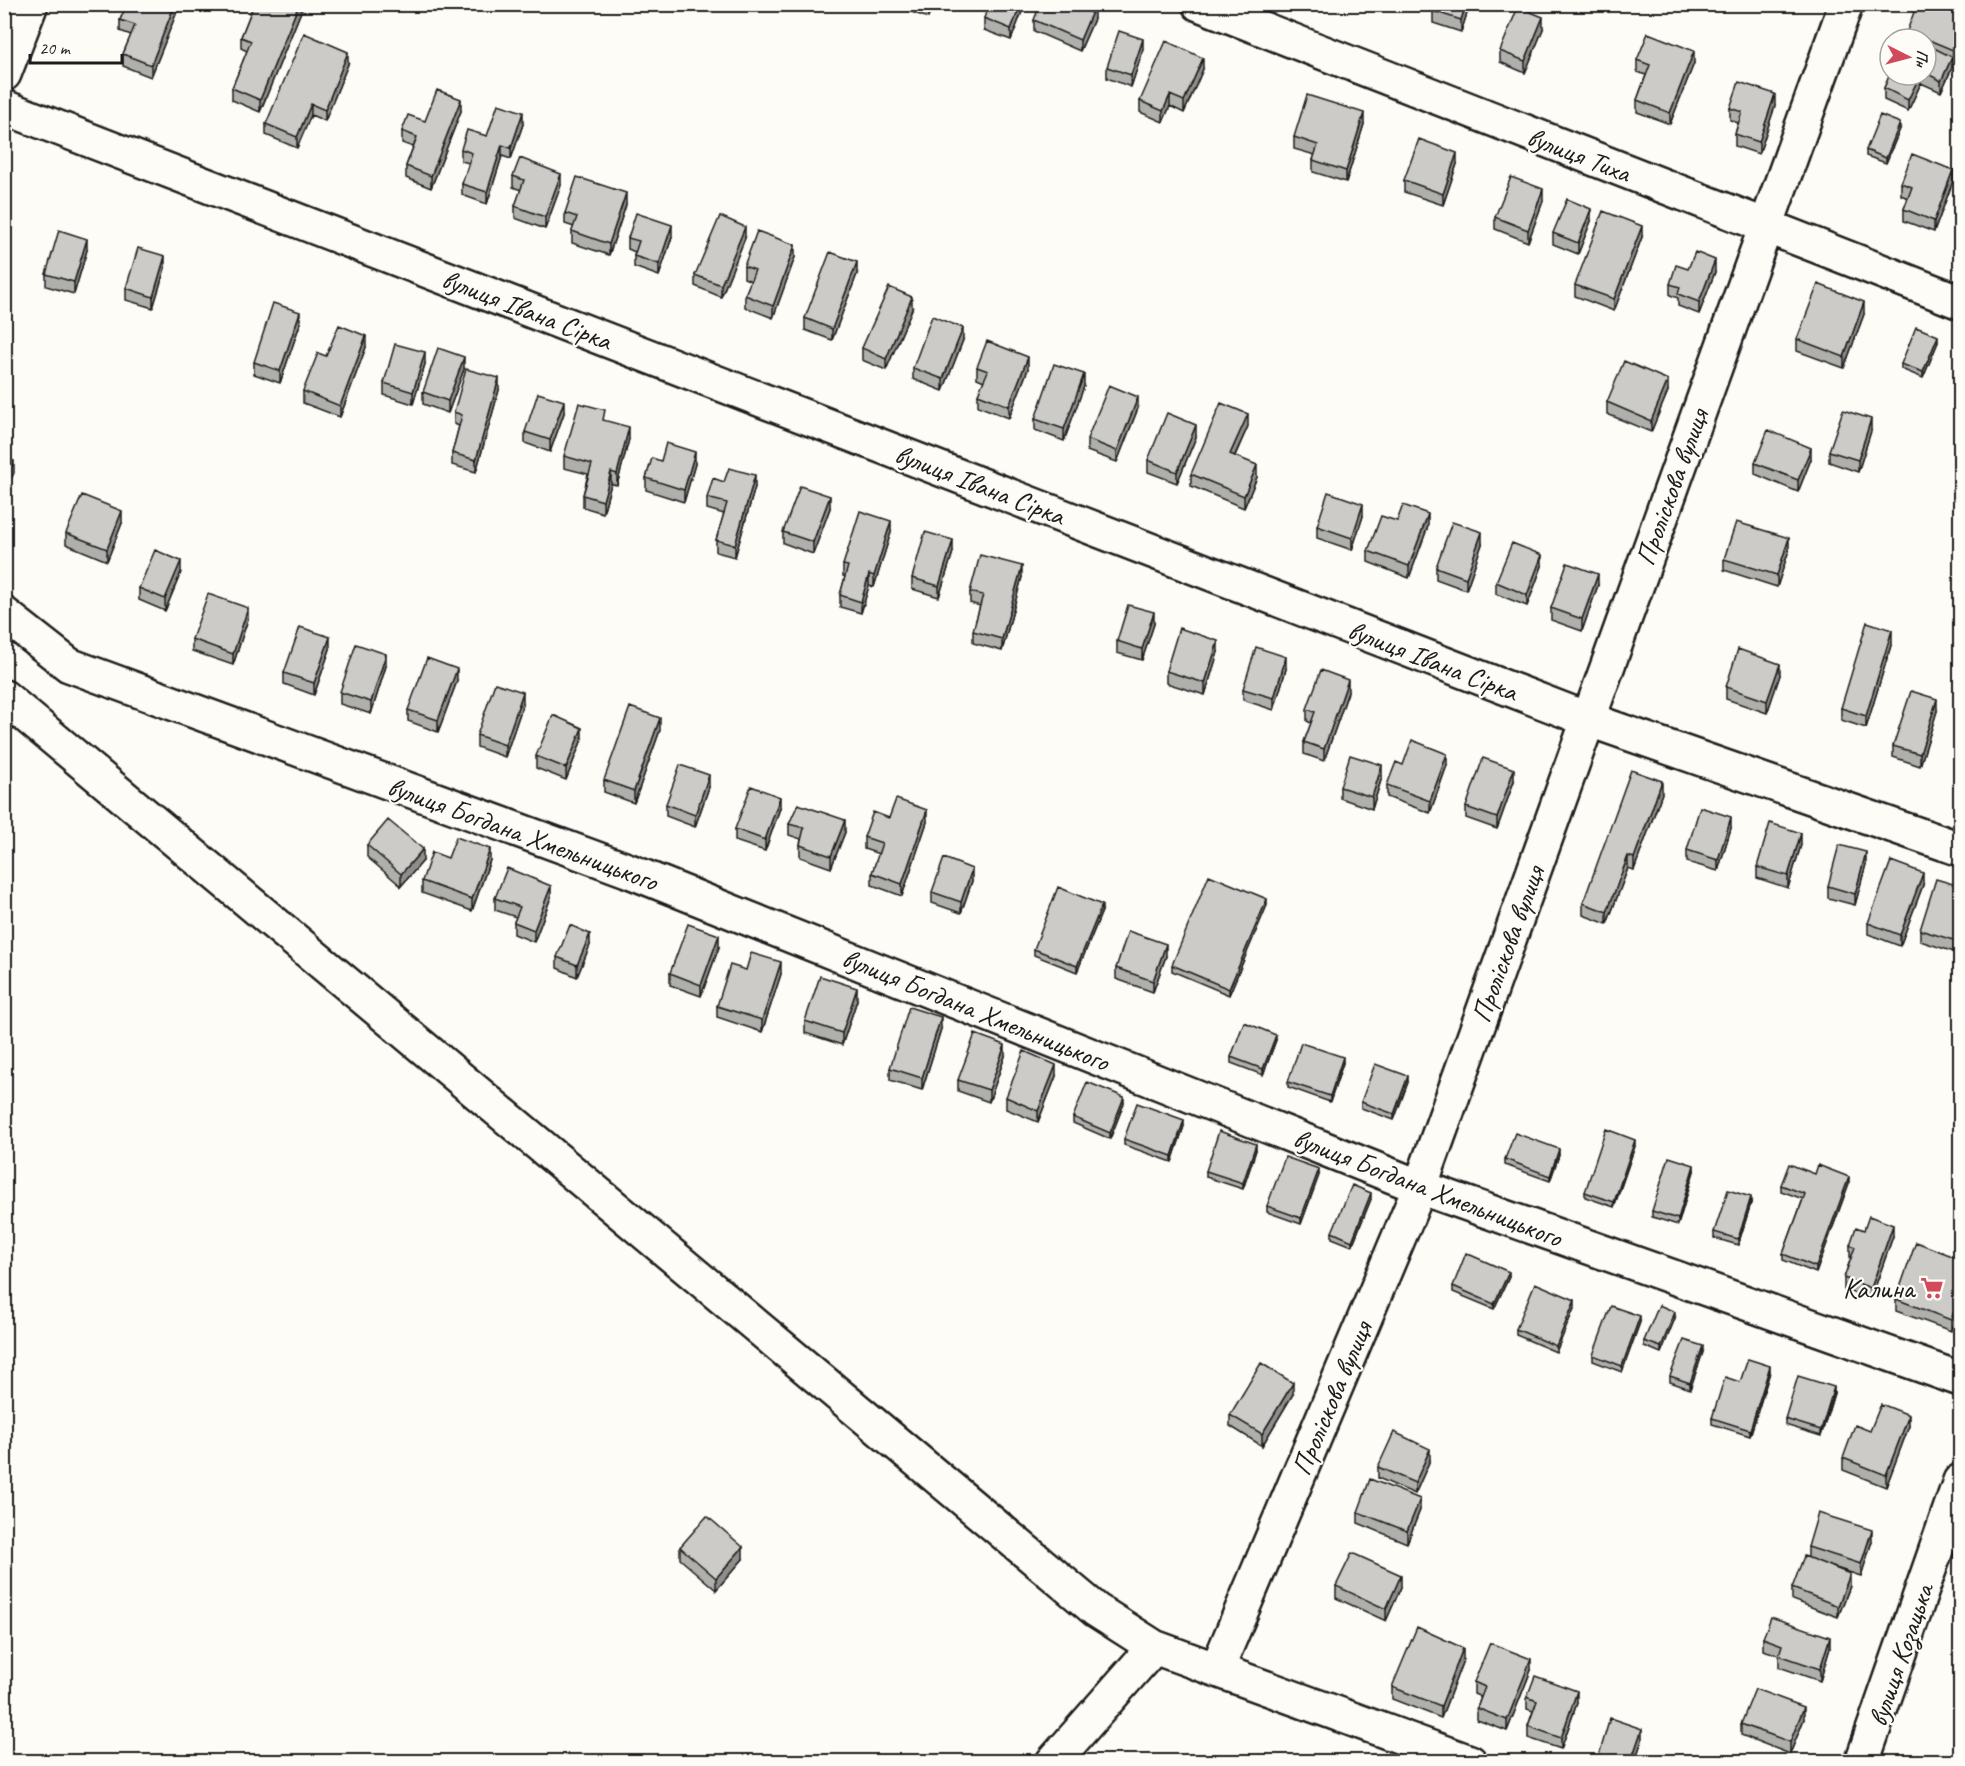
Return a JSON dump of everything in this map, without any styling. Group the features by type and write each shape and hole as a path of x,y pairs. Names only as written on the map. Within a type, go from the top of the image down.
{"street":[{"path":"4,74 31,4"},
{"name":"вулиця Тиха","path":"1199,4 1960,302"},
{"name":"Проліскова вулиця","path":"1217,1669 1420,1187 1846,4"},
{"name":"вулиця Івана Сірка","path":"4,107 1587,719 1960,849"},
{"name":"вулиця Богдана Хмельницького","path":"4,614 69,665 627,870 1420,1187 1960,1379"},
{"path":"4,697 1096,1610 1154,1647 1470,1761"},
{"name":"вулиця Козацька","path":"1862,1761 1960,1482"},
{"path":"1053,1761 1154,1647"}],"building":[{"path":"127,4 175,4 151,65 123,54 135,25 120,20"},
{"path":"254,4 299,4 260,100 232,88 251,41 241,37"},
{"path":"989,4 1021,4 1011,29 984,18"},
{"path":"1040,4 1088,4 1094,7 1080,40 1034,20"},
{"path":"1435,4 1466,4 1461,20 1433,11"},
{"path":"1917,4 1960,4 1960,32 1953,50 1938,44 1938,27 1908,27"},
{"path":"1518,7 1543,17 1525,61 1500,51"},
{"path":"1119,31 1143,39 1131,75 1107,67"},
{"path":"304,33 348,52 325,110 311,104 297,137 266,124"},
{"path":"1648,33 1694,51 1670,113 1637,100 1650,65 1637,60"},
{"path":"1166,41 1203,58 1184,101 1170,95 1163,111 1140,101"},
{"path":"1938,50 1952,57 1941,81 1938,79"},
{"path":"1739,82 1775,94 1759,142 1735,134 1742,112 1730,108"},
{"path":"1884,87 1914,87 1908,100"},
{"path":"437,90 461,99 431,176 406,166 417,137 402,131 408,115 425,121"},
{"path":"1307,95 1364,113 1346,171 1313,160 1318,145 1294,137"},
{"path":"498,104 523,112 511,148 502,145 487,192 462,184 472,153 461,149 467,130 487,136"},
{"path":"1880,115 1900,123 1886,158 1866,150"},
{"path":"1419,139 1457,153 1443,194 1404,180"},
{"path":"1912,154 1953,170 1934,221 1904,209 1912,187 1901,183"},
{"path":"520,158 561,174 545,217 515,206 524,180 513,176"},
{"path":"577,177 626,193 609,244 572,231 577,217 565,213"},
{"path":"1511,177 1543,189 1528,230 1495,217"},
{"path":"1567,199 1591,209 1578,243 1553,233"},
{"path":"1603,211 1642,226 1614,299 1575,285"},
{"path":"636,213 672,225 659,264 634,256 639,241 628,238"},
{"path":"720,216 745,227 721,285 695,275"},
{"path":"59,230 87,239 74,282 46,274"},
{"path":"757,231 795,245 773,306 745,295 755,270 744,266"},
{"path":"138,248 165,256 153,297 126,288"},
{"path":"830,252 857,262 832,329 805,318"},
{"path":"1695,252 1715,260 1699,302 1678,294 1680,287 1670,284 1676,265 1688,269"},
{"path":"1818,284 1864,302 1844,357 1797,339"},
{"path":"889,287 912,297 886,359 862,348"},
{"path":"273,303 300,312 280,371 254,362"},
{"path":"932,316 963,328 943,379 913,368"},
{"path":"339,325 366,336 340,406 303,391 318,353 326,356"},
{"path":"1916,327 1938,336 1923,372 1901,364"},
{"path":"987,341 1028,357 1009,406 978,394 988,371 977,367"},
{"path":"395,344 425,352 413,392 384,383"},
{"path":"438,348 464,357 448,401 423,392"},
{"path":"1624,361 1668,380 1651,421 1607,402"},
{"path":"1054,364 1084,374 1064,429 1035,419"},
{"path":"466,369 499,378 476,460 452,453 462,415 454,412"},
{"path":"1109,385 1138,397 1117,451 1087,439"},
{"path":"538,393 564,401 550,440 525,432"},
{"path":"579,403 605,410 603,420 629,427 617,474 611,472 603,501 583,495 592,464 564,456"},
{"path":"1221,403 1248,414 1230,454 1257,465 1244,496 1191,474"},
{"path":"1843,410 1871,419 1858,460 1829,451"},
{"path":"1167,413 1196,425 1177,472 1148,460"},
{"path":"1768,430 1811,448 1798,480 1755,463"},
{"path":"666,443 695,452 684,490 646,478 652,458 661,461"},
{"path":"4,456 14,461 4,481"},
{"path":"729,468 755,475 735,545 716,540 727,503 707,498 713,478 724,482"},
{"path":"800,486 830,496 813,542 783,532"},
{"path":"1328,492 1363,504 1352,538 1317,526"},
{"path":"82,495 122,511 107,549 66,533"},
{"path":"1403,505 1428,514 1409,566 1368,551 1381,516 1397,521"},
{"path":"860,511 891,521 874,576 869,574 861,602 840,595 848,566 843,565"},
{"path":"1452,522 1482,532 1466,578 1436,567"},
{"path":"1736,522 1789,538 1777,575 1724,559"},
{"path":"925,532 953,540 939,586 912,578"},
{"path":"1512,543 1542,555 1527,595 1496,582"},
{"path":"155,550 181,561 165,599 139,588"},
{"path":"980,555 1022,566 1002,639 973,631 983,595 970,592"},
{"path":"1567,563 1598,574 1582,619 1551,608"},
{"path":"208,594 248,608 233,654 192,639"},
{"path":"1128,605 1154,612 1142,649 1117,641"},
{"path":"1867,622 1892,630 1866,716 1841,708"},
{"path":"300,627 330,637 314,683 284,673"},
{"path":"1179,628 1218,641 1205,683 1166,671"},
{"path":"356,644 386,654 371,702 340,692"},
{"path":"1256,647 1286,657 1274,698 1243,689"},
{"path":"1738,649 1780,664 1767,701 1726,687"},
{"path":"427,658 457,669 438,720 408,710"},
{"path":"1321,670 1348,680 1324,749 1304,742 1315,712 1307,709"},
{"path":"495,683 523,692 505,745 477,735"},
{"path":"1911,691 1937,699 1920,754 1893,746"},
{"path":"630,707 660,718 634,791 604,780"},
{"path":"553,715 582,728 566,768 536,756"},
{"path":"1412,740 1447,754 1430,801 1387,785 1396,762 1403,765"},
{"path":"1350,755 1382,765 1372,797 1340,787"},
{"path":"1483,758 1514,769 1497,818 1466,807"},
{"path":"680,765 709,775 695,815 666,804"},
{"path":"1631,770 1662,781 1634,858 1628,856 1607,912 1583,903"},
{"path":"751,786 780,797 765,840 735,829"},
{"path":"896,799 927,810 902,884 872,873 882,843 864,837 873,812 889,818"},
{"path":"798,804 845,820 831,856 800,845 804,828 789,824"},
{"path":"1700,807 1731,817 1718,860 1687,850"},
{"path":"388,820 423,849 401,874 367,845"},
{"path":"1770,823 1801,833 1788,876 1757,867"},
{"path":"456,837 490,849 472,899 422,881 432,852 448,858"},
{"path":"1839,845 1866,852 1855,894 1828,886"},
{"path":"944,858 972,869 961,902 932,892"},
{"path":"1891,861 1923,873 1900,935 1868,923"},
{"path":"507,868 551,886 534,930 514,922 520,907 495,898"},
{"path":"1209,875 1267,899 1229,989 1172,965"},
{"path":"1936,879 1960,886 1960,942 1920,930"},
{"path":"1058,887 1102,905 1077,966 1034,949"},
{"path":"688,924 719,935 701,985 670,973"},
{"path":"570,925 590,934 577,965 557,957"},
{"path":"1128,931 1166,944 1153,981 1116,968"},
{"path":"751,953 781,962 762,1020 717,1006 730,965 746,970"},
{"path":"820,976 857,988 842,1033 805,1021"},
{"path":"909,1007 941,1017 922,1078 890,1068"},
{"path":"1244,1022 1276,1035 1263,1069 1231,1057"},
{"path":"975,1034 1005,1045 989,1090 958,1080"},
{"path":"1301,1043 1343,1057 1330,1096 1288,1082"},
{"path":"1024,1051 1056,1065 1038,1111 1006,1097"},
{"path":"1375,1064 1408,1076 1394,1114 1361,1102"},
{"path":"1087,1082 1124,1097 1110,1133 1073,1117"},
{"path":"1137,1103 1184,1120 1172,1156 1124,1139"},
{"path":"1606,1129 1635,1140 1614,1202 1585,1192"},
{"path":"1219,1131 1256,1144 1243,1183 1206,1171"},
{"path":"1515,1133 1559,1149 1550,1176 1505,1159"},
{"path":"1285,1157 1319,1169 1301,1218 1267,1206"},
{"path":"1669,1157 1694,1165 1678,1219 1652,1211"},
{"path":"1789,1164 1815,1174 1818,1165 1849,1177 1816,1267 1783,1254 1805,1194 1781,1185"},
{"path":"1352,1185 1371,1193 1352,1241 1332,1232"},
{"path":"1728,1190 1751,1197 1738,1239 1714,1232"},
{"path":"1869,1216 1893,1225 1871,1288 1844,1278 1855,1247 1850,1245 1856,1227 1864,1230"},
{"name":"Калина","path":"1916,1242 1960,1259 1960,1294 1951,1320 1896,1299"},
{"path":"1466,1253 1509,1272 1494,1304 1453,1286"},
{"path":"1535,1283 1575,1300 1556,1346 1516,1329"},
{"path":"1659,1305 1675,1312 1661,1347 1644,1341"},
{"path":"1611,1306 1640,1316 1622,1366 1593,1355"},
{"path":"1684,1340 1703,1346 1690,1383 1670,1376"},
{"path":"1748,1359 1770,1366 1750,1430 1712,1418 1725,1377 1740,1382"},
{"path":"1261,1363 1293,1383 1262,1434 1230,1415"},
{"path":"1798,1376 1834,1387 1821,1430 1785,1419"},
{"path":"1881,1404 1909,1415 1886,1475 1843,1458 1855,1425 1870,1431"},
{"path":"1394,1432 1430,1449 1415,1483 1378,1467"},
{"path":"1370,1479 1420,1499 1407,1531 1358,1512"},
{"path":"1818,1513 1872,1530 1861,1564 1808,1547"},
{"path":"707,1516 743,1547 716,1578 680,1547"},
{"path":"1352,1553 1401,1575 1386,1609 1336,1586"},
{"path":"1804,1556 1850,1574 1838,1606 1792,1588"},
{"path":"1771,1617 1830,1637 1820,1669 1779,1655 1782,1645 1763,1638"},
{"path":"1417,1627 1463,1648 1441,1706 1392,1687"},
{"path":"1490,1643 1531,1659 1507,1720 1477,1708 1485,1687 1474,1682"},
{"path":"1535,1676 1577,1691 1561,1738 1528,1726 1537,1701 1527,1697"},
{"path":"1755,1689 1804,1707 1790,1742 1741,1724"},
{"path":"1610,1718 1642,1729 1631,1761 1618,1761 1599,1755"},
{"path":"1720,1755 1738,1761 1718,1761"}],"place":[{"name":"Калина","path":"1932,1288"}]}
